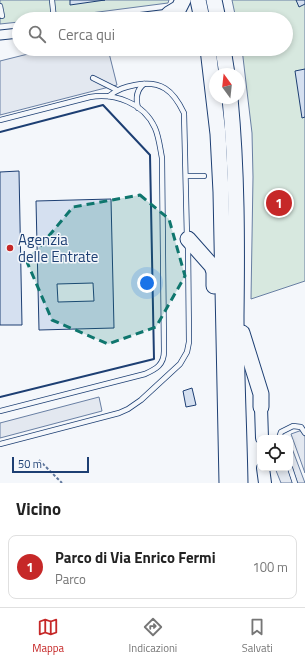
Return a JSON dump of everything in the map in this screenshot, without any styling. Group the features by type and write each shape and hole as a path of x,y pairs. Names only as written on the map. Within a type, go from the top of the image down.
{"main road":[{"path":"172,12 179,8 183,0"},
{"path":"198,0 201,12"},
{"path":"214,0 217,12"},
{"path":"209,56 218,134 221,192 227,483"},
{"path":"224,56 226,68"},
{"path":"230,104 236,197 236,317 240,483"},
{"path":"188,239 214,270 216,310 223,325"},
{"path":"236,317 261,394 261,407"}],"street":[{"path":"0,35 12,34"},
{"path":"261,407 262,435"},
{"path":"263,471 264,483"}],"lane":[{"path":"52,0 53,12"},
{"path":"0,6 2,16"},
{"path":"93,78 117,90"},
{"path":"138,108 138,90 144,84"},
{"path":"0,444 119,414 141,400 180,364 187,352 189,342 188,239 184,113 178,100 172,93 156,84 144,84 117,90 109,96"},
{"path":"0,120 101,95 130,103 138,108 155,128 162,158 164,357 159,367 145,374 0,411"},
{"path":"187,176 204,176"},
{"path":"279,435 281,432 293,426 301,427 305,433"},
{"path":"261,483 263,471"},
{"path":"291,471 295,483"}],"path":[{"path":"39,460 62,483"}],"highlighted area":[{"path":"140,195 169,219 185,276 156,327 108,344 52,320 27,262 73,207"}],"shaded area":[{"path":"0,0 169,0 168,3 98,12 12,12 12,23 0,24"},
{"path":"232,0 305,0 305,281 251,299 253,177 252,133 243,56 293,56 293,12 235,12"},
{"path":"20,56 110,56 117,85 0,115 0,61"},
{"path":"99,397 102,411 0,438 0,423"},
{"path":"305,429 305,473 293,440 293,435 291,434"},
{"path":"293,451 305,483 281,483 276,471 293,471"}],"building":[{"path":"70,0 105,0 70,5"},
{"path":"296,0 305,0 305,4 299,7"},
{"path":"305,69 305,117 302,118 295,71"},
{"name":"Agenzia delle Entrate","path":"19,171 22,325 0,325 0,172"},
{"path":"111,199 114,328 39,330 36,201","holes":["93,283 94,301 58,302 57,284"]},
{"path":"192,388 196,405 186,407 183,391"}],"wall":[{"path":"0,132 103,105 150,155 154,359 0,397"}],"place":[{"name":"Parco di Via Enrico Fermi","path":"279,203"},
{"name":"Agenzia delle Entrate","path":"10,248"}]}
